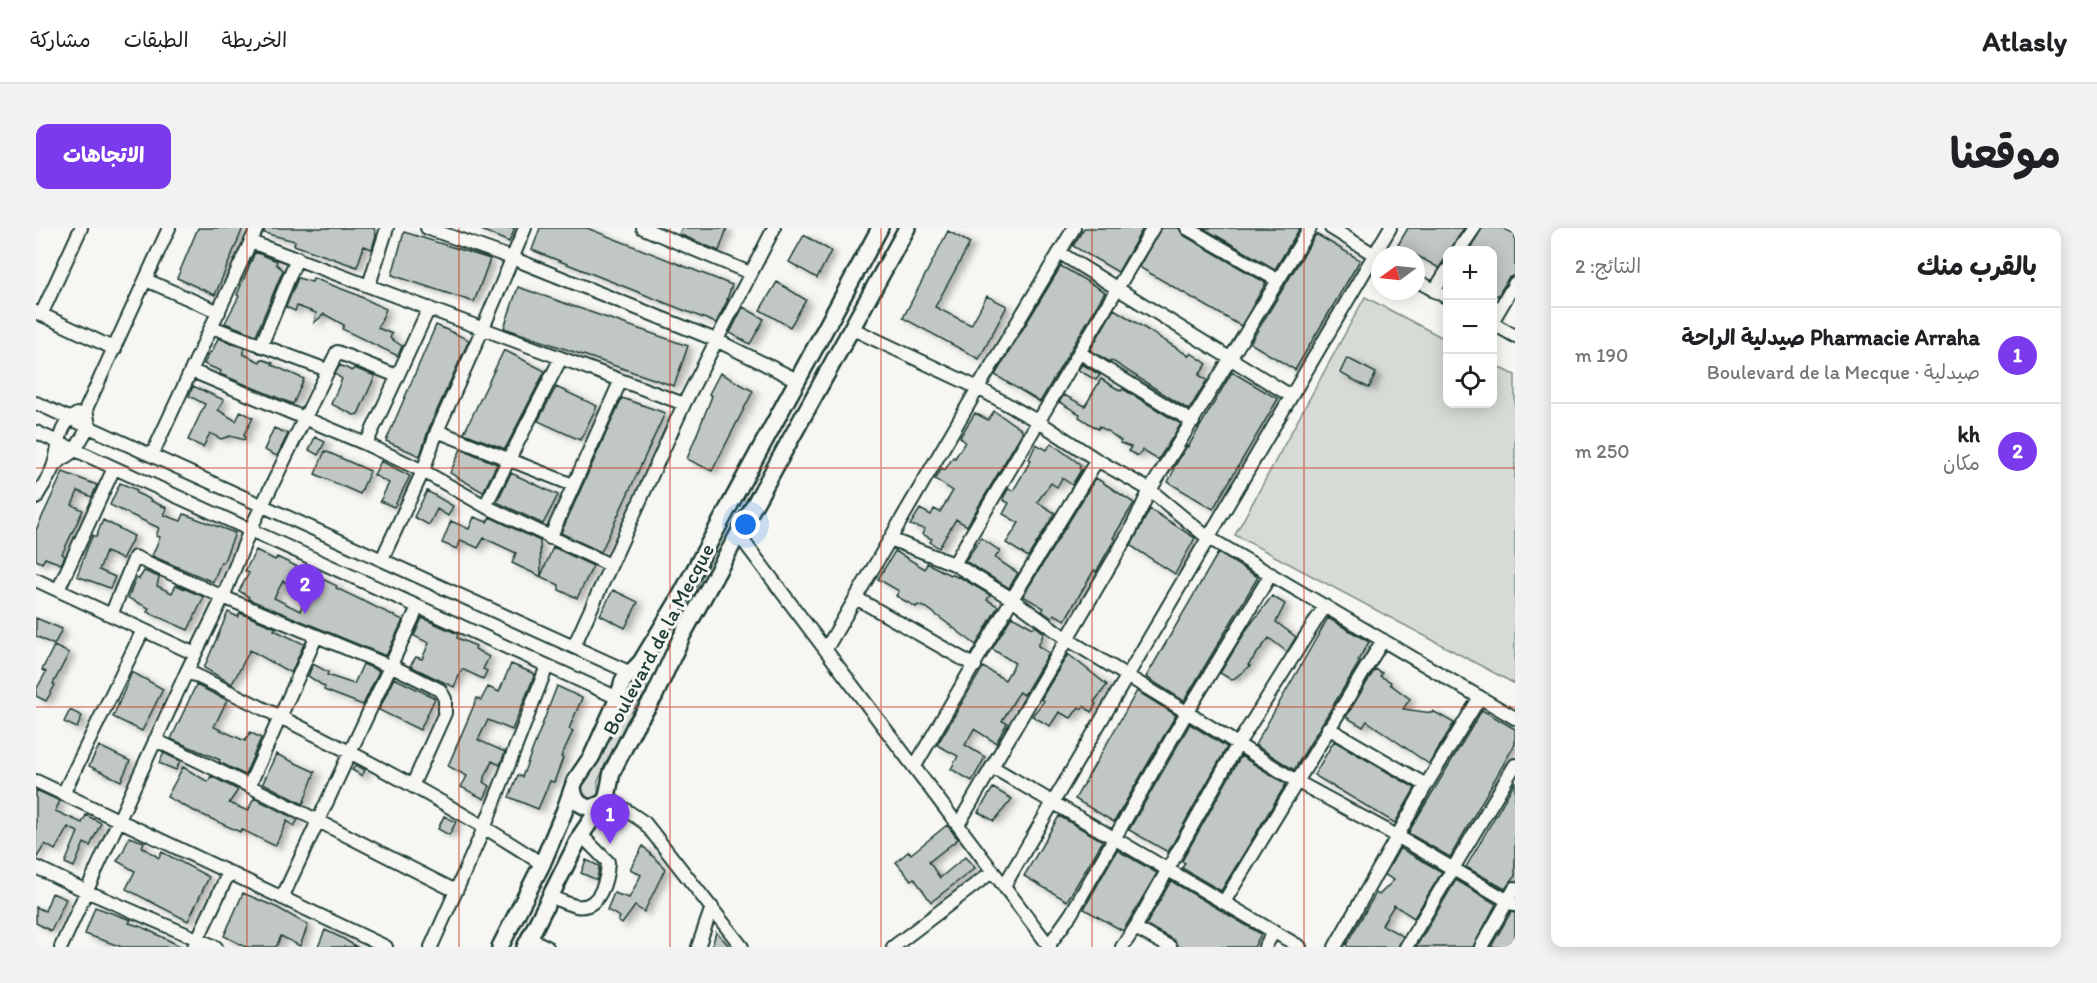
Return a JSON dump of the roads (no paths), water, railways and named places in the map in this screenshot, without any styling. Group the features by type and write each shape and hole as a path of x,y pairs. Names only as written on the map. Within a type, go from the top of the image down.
{"main road":[{"name":"Boulevard de la Mecque","path":"500,947 542,864 573,787 592,756 618,698 623,681 652,645 675,606 880,228"},
{"name":"Boulevard de la Mecque","path":"527,942 581,835 605,800 612,772 635,726 654,698 682,636 907,228"},
{"path":"631,673 642,671 651,676 656,687 654,698"},
{"path":"573,787 580,804 591,808 605,800"}],"street":[{"path":"36,498 54,465 57,442 70,418 86,409 169,228"},
{"path":"152,455 257,228"},
{"path":"369,285 387,228"},
{"path":"427,228 512,258 716,340 797,380"},
{"path":"382,559 423,471 437,431 525,228"},
{"path":"643,228 666,232 750,273"},
{"path":"574,646 684,404 774,228"},
{"path":"826,650 1074,228"},
{"path":"954,564 1153,228"},
{"path":"1187,228 1277,280"},
{"path":"958,825 994,768 1129,532 1150,490 1310,228"},
{"path":"1331,228 1371,252"},
{"path":"1382,246 1390,228"},
{"path":"1463,246 1474,228"},
{"path":"78,229 38,314 115,349"},
{"path":"251,242 684,404"},
{"path":"1060,253 1291,396"},
{"path":"261,346 297,258"},
{"path":"1004,886 1291,396 1371,266"},
{"path":"1434,291 1443,277"},
{"path":"146,280 219,312"},
{"path":"1497,314 1515,283"},
{"path":"1425,286 1443,296"},
{"path":"366,444 429,308"},
{"path":"1497,325 1515,336"},
{"path":"212,327 327,370"},
{"path":"853,328 978,388 1039,423 1150,490 1208,537 1515,718"},
{"path":"61,947 223,597 250,530 337,352 397,376"},
{"path":"1080,353 1192,422"},
{"path":"485,506 561,358"},
{"path":"192,371 366,444 423,471 485,506 610,565"},
{"path":"550,538 620,381"},
{"path":"36,403 631,673"},
{"path":"54,465 75,450 89,426 86,409"},
{"path":"437,431 573,485"},
{"path":"36,432 618,698"},
{"path":"915,766 1012,599 1097,460"},
{"path":"58,590 114,468"},
{"path":"738,534 1049,946 1071,914 1187,712 1271,574"},
{"path":"890,539 954,564 1012,599 1067,639 1126,677 1187,712 1296,781 1511,902"},
{"path":"111,615 135,557 316,637 390,665 440,690 445,699 445,713 412,786"},
{"path":"36,580 195,654"},
{"path":"856,598 975,666"},
{"path":"1122,947 1136,928 1238,744 1325,606"},
{"path":"282,898 418,607"},
{"path":"63,794 143,630"},
{"path":"250,784 316,637"},
{"path":"1224,902 1383,640"},
{"path":"431,947 485,826 547,666"},
{"path":"187,671 281,717 412,786 485,826 542,864"},
{"path":"1335,947 1426,785 1480,697"},
{"path":"1328,728 1426,785"},
{"path":"155,740 250,784 319,822 456,891"},
{"path":"1406,947 1515,765"},
{"path":"994,768 1300,947"},
{"path":"36,781 386,947"},
{"path":"605,800 645,823 742,947"},
{"path":"550,896 578,906 589,905 598,898 607,875 608,862 581,835"},
{"path":"36,867 196,943 216,947"},
{"path":"893,947 993,871"},
{"path":"196,943 229,872"},
{"path":"1480,947 1511,902 1515,888"},
{"path":"698,947 712,907"},
{"path":"1136,928 1170,947"},
{"path":"1265,947 1274,931"},
{"path":"527,942 547,947"}],"place":[{"name":"kh","path":"305,614"},
{"name":"Pharmacie Arraha صيدلية الراحة","path":"610,844"}]}
